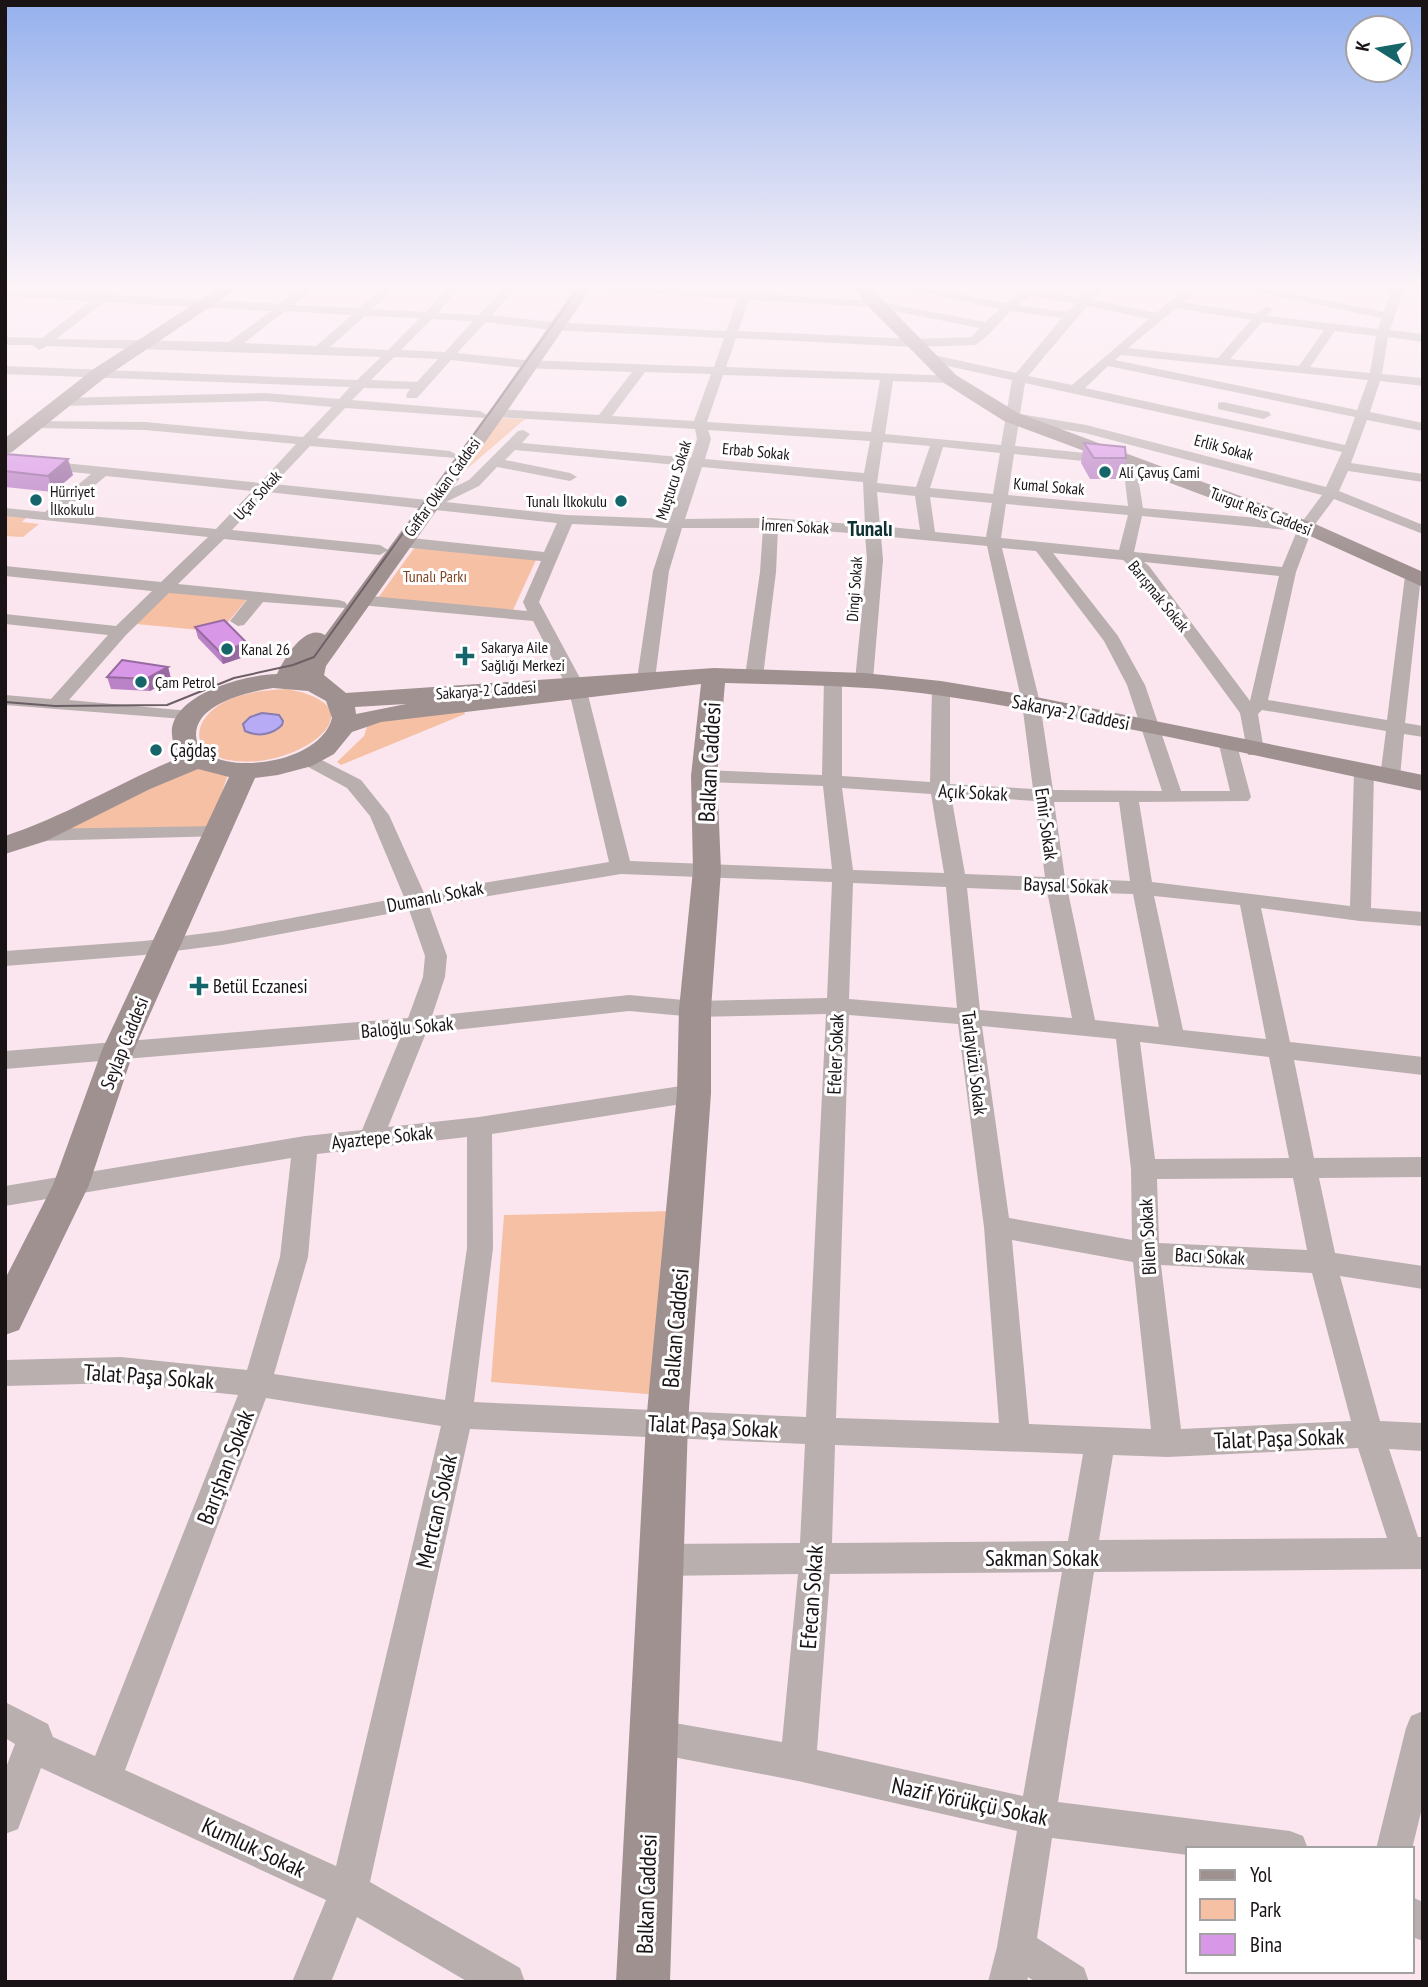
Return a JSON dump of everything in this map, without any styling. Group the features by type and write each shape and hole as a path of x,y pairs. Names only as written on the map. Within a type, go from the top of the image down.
{"main road":[{"path":"5,448 95,377"},
{"name":"Gaffar Okkan Caddesi","path":"286,681 293,665 339,604 380,550 421,505 516,377"},
{"name":"Turgut Reis Caddesi","path":"948,377 1012,417 1306,527 1418,578"},
{"name":"Gaffar Okkan Caddesi","path":"337,705 312,677 314,666 402,542 450,455 489,414"},
{"name":"Sakarya-2 Caddesi","path":"576,687 714,675"},
{"name":"Sakarya-2 Caddesi","path":"576,687 714,675 833,678 941,688 1031,703 1255,751 1423,783"},
{"name":"Balkan Caddesi","path":"643,1982 667,1423 694,1093 695,1009 707,870 704,776 714,675"},
{"path":"337,705 336,738 306,758 277,767 246,771 219,768 198,760 187,750 182,739 183,727 204,702 248,684 286,681 337,705 377,715 576,687"},
{"path":"5,845 36,835 141,783 198,760"},
{"name":"Seylap Caddesi","path":"5,1318 71,1185 118,1050 235,788 246,771"}],"street":[{"path":"213,377 421,386"},
{"name":"Uçar Sokak","path":"56,704 120,631 220,534 367,377"},
{"path":"400,408 429,377"},
{"path":"604,418 635,377"},
{"name":"Muştucu Sokak","path":"646,679 661,571 697,464 704,439 700,424 718,377"},
{"path":"880,377 950,379"},
{"name":"Dingi Sokak","path":"864,680 875,561 870,482 887,377"},
{"path":"1013,377 1350,450"},
{"path":"1075,389 1099,377"},
{"path":"1176,377 1423,427"},
{"path":"1363,377 1423,382"},
{"name":"Emir Sokak","path":"1019,378 1010,449 998,499 993,541 1031,703 1056,885 1086,1027"},
{"path":"1255,751 1253,709 1288,572 1306,527 1331,493 1344,466 1375,378"},
{"path":"61,402 265,397 489,414 538,414 878,437 1130,461"},
{"path":"1258,430 1274,397"},
{"path":"1211,403 1264,415"},
{"path":"421,505 474,483 514,446 538,414"},
{"name":"Erlik Sokak","path":"1012,417 1086,429 1331,493 1423,530"},
{"path":"34,424 145,426 450,455"},
{"path":"928,536 922,490 938,442"},
{"name":"Erbab Sokak","path":"514,446 870,482 922,490"},
{"name":"İmren Sokak","path":"5,461 566,519 677,524 772,523 871,530 1288,572"},
{"name":"Barışmak Sokak","path":"1130,461 1136,511 1126,555 1143,569 1253,709"},
{"path":"496,463 570,477"},
{"path":"1344,466 1423,478"},
{"path":"49,516 102,472"},
{"name":"Kumal Sokak","path":"922,490 1306,527"},
{"path":"5,512 380,550"},
{"path":"566,519 531,602 576,687 621,867"},
{"path":"754,676 772,523"},
{"path":"402,542 548,557"},
{"path":"1040,546 1112,640 1136,685 1173,795"},
{"path":"5,571 339,604"},
{"path":"1390,777 1395,726 1418,578"},
{"path":"238,621 259,596"},
{"path":"360,600 539,617"},
{"path":"5,620 120,631"},
{"name":"Efeler Sokak","path":"821,1431 844,876 832,781 833,678"},
{"name":"Tarlayüzü Sokak","path":"941,688 940,791 956,881 968,1018 997,1227 1015,1437"},
{"path":"5,699 190,716"},
{"path":"5,709 50,713 94,708"},
{"path":"1253,709 1395,726 1423,732"},
{"name":"Açık Sokak","path":"704,776 832,781 940,791 1042,796 1241,797 1228,745"},
{"path":"306,758 354,784 379,815 416,899 436,956 434,977 417,1026 371,1139"},
{"path":"1360,914 1364,772"},
{"path":"1128,795 1142,888 1173,1037"},
{"path":"36,835 216,832"},
{"name":"Dumanlı Sokak","path":"5,959 165,946 553,874 621,867 707,870"},
{"name":"Baysal Sokak","path":"707,870 1142,888 1423,919"},
{"path":"1249,899 1323,1262 1369,1434 1415,1552"},
{"name":"Baloğlu Sokak","path":"5,1060 417,1026 629,1003 695,1009 837,1006 1126,1031 1423,1066"},
{"name":"Bilen Sokak","path":"1126,1031 1144,1169 1146,1253 1168,1443"},
{"name":"Ayaztepe Sokak","path":"5,1196 305,1146 479,1126 694,1093"},
{"name":"Mertcan Sokak","path":"311,1982 349,1891 458,1415 480,1248 479,1126"},
{"name":"Barışhan Sokak","path":"104,1777 257,1384 294,1257 305,1146"},
{"path":"1144,1169 1304,1170 1423,1167"},
{"name":"Bacı Sokak","path":"997,1227 1146,1253 1323,1262 1423,1278"},
{"name":"Talat Paşa Sokak","path":"5,1373 121,1370 257,1384 458,1415 1168,1443 1369,1434 1423,1437"},
{"name":"Efecan Sokak","path":"798,1763 815,1559 821,1431"},
{"path":"1070,1982 1011,1965 1100,1441"},
{"name":"Sakman Sokak","path":"661,1560 1415,1552"},
{"path":"5,1815 20,1728"},
{"name":"Kumluk Sokak","path":"20,1728 35,1746 349,1891 506,1982"},
{"path":"1394,1847 1423,1728"},
{"name":"Nazif Yörükçü Sokak","path":"652,1736 798,1763 1038,1818 1274,1847"}],"green space":[{"path":"501,418 525,419 454,480"},
{"path":"5,512 30,514 22,522 39,524 23,537 5,536"},
{"name":"Tunalı Parkı","path":"415,547 536,560 513,610 378,598"},
{"path":"172,587 251,595 227,623 200,630 136,624"},
{"path":"286,689 316,697 329,709 330,722 320,736 302,748 280,757 254,761 229,760 215,755 200,741 202,724 216,707 242,695"},
{"path":"464,710 465,714 341,765 337,762 364,736 369,721"},
{"path":"192,763 229,771 210,829 58,832"},
{"path":"673,1211 660,1395 491,1382 504,1215"}],"shaded area":[{"path":"262,713 279,715 283,721 282,725 265,734 245,731 243,724 250,717"}],"building":[{"path":"1084,443 1125,447 1126,458 1094,458"},
{"path":"5,454 68,459 48,476 5,471"},
{"path":"224,620 247,643 220,652 195,627"},
{"path":"122,660 168,667 146,679 107,677"}],"tram line":[{"path":"5,702 55,706 167,705 234,678 293,665 314,657 515,377"}],"place":[{"name":"Ali Çavuş Cami","path":"1105,472"},
{"name":"Hürriyet İlkokulu","path":"36,500"},
{"name":"Tunalı İlkokulu","path":"621,501"},
{"name":"Kanal 26","path":"227,649"},
{"name":"Sakarya Aile Sağlığı Merkezi","path":"465,656"},
{"name":"Çam Petrol","path":"141,682"},
{"name":"Çağdaş","path":"156,750"},
{"name":"Betül Eczanesi","path":"199,986"}],"district":[{"name":"Tunalı","path":"870,528"}]}
